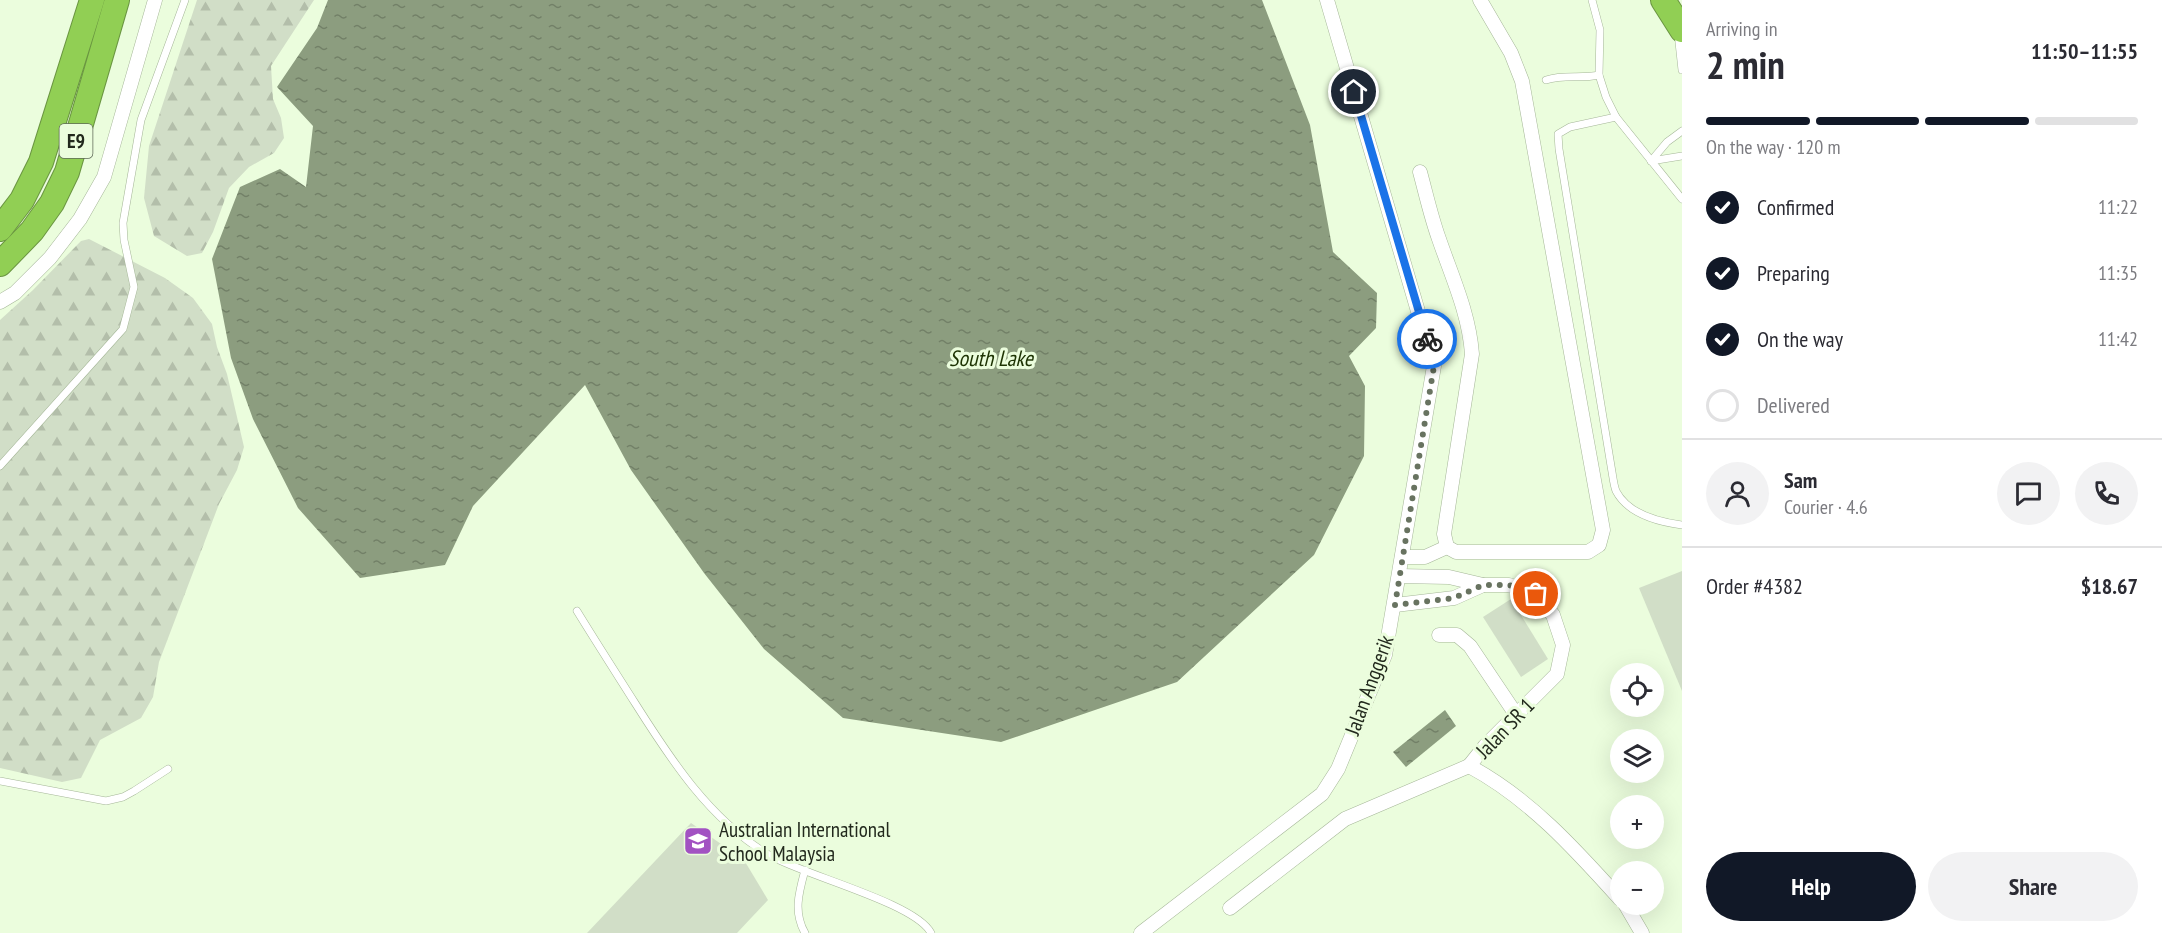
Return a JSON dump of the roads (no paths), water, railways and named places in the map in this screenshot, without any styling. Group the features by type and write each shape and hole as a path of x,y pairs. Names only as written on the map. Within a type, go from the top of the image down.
{"highway":[{"name":"E9","path":"0,229 22,200 41,162 92,0"},
{"name":"E9","path":"0,264 39,222 52,203 67,172 117,0"},
{"path":"1662,0 1680,13"}],"street":[{"path":"0,302 15,294 50,258 80,219 104,177 155,0"},
{"name":"Jalan Anggerik","path":"1141,933 1322,794 1338,769 1384,655 1395,605 1434,366 1327,0"},
{"path":"1420,172 1438,236 1471,333 1472,354 1444,534 1447,547 1456,552 1588,552 1599,545 1603,530 1522,81 1511,53 1480,0"},
{"path":"1402,557 1425,557 1447,547"},
{"name":"Jalan SR 1","path":"1399,576 1449,577 1483,585 1509,585 1536,594 1553,615 1563,645 1557,674 1485,746 1469,766 1493,779 1542,818 1610,888"},
{"path":"1395,605 1454,598 1483,585"},
{"path":"1439,635 1457,635 1470,646 1516,716"},
{"path":"1230,908 1345,819 1469,766"},
{"path":"1631,915 1642,933"}],"lane":[{"path":"0,466 123,329 134,288 124,240 123,223 141,120 185,0"},
{"path":"1592,0 1600,30 1599,75 1606,97 1616,117 1682,200"},
{"path":"1680,13 1682,70"},
{"path":"1546,80 1565,76 1582,79 1599,75"},
{"path":"1616,117 1570,127 1558,134 1570,219 1617,491 1626,503 1641,514 1665,523 1682,525"},
{"path":"1651,161 1667,142 1682,131"},
{"path":"1651,161 1682,156"},
{"path":"577,611 666,752 696,792 733,829 770,856 902,909 928,926 931,933"},
{"path":"0,781 106,801 129,794 168,769"},
{"path":"805,870 796,908 800,925 805,933"}],"water":[{"name":"South Lake","path":"328,0 1262,0 1310,125 1333,252 1377,293 1376,328 1349,356 1365,386 1364,456 1314,555 1177,682 1001,742 843,718 764,649 704,573 631,470 585,385 473,506 445,565 360,578 298,508 253,419 231,358 212,259 240,187 280,169 306,187 313,126 277,87 317,28"},
{"path":"1445,710 1456,726 1406,767 1393,752"}],"place":[{"name":"Australian International School Malaysia","path":"698,841"}]}
